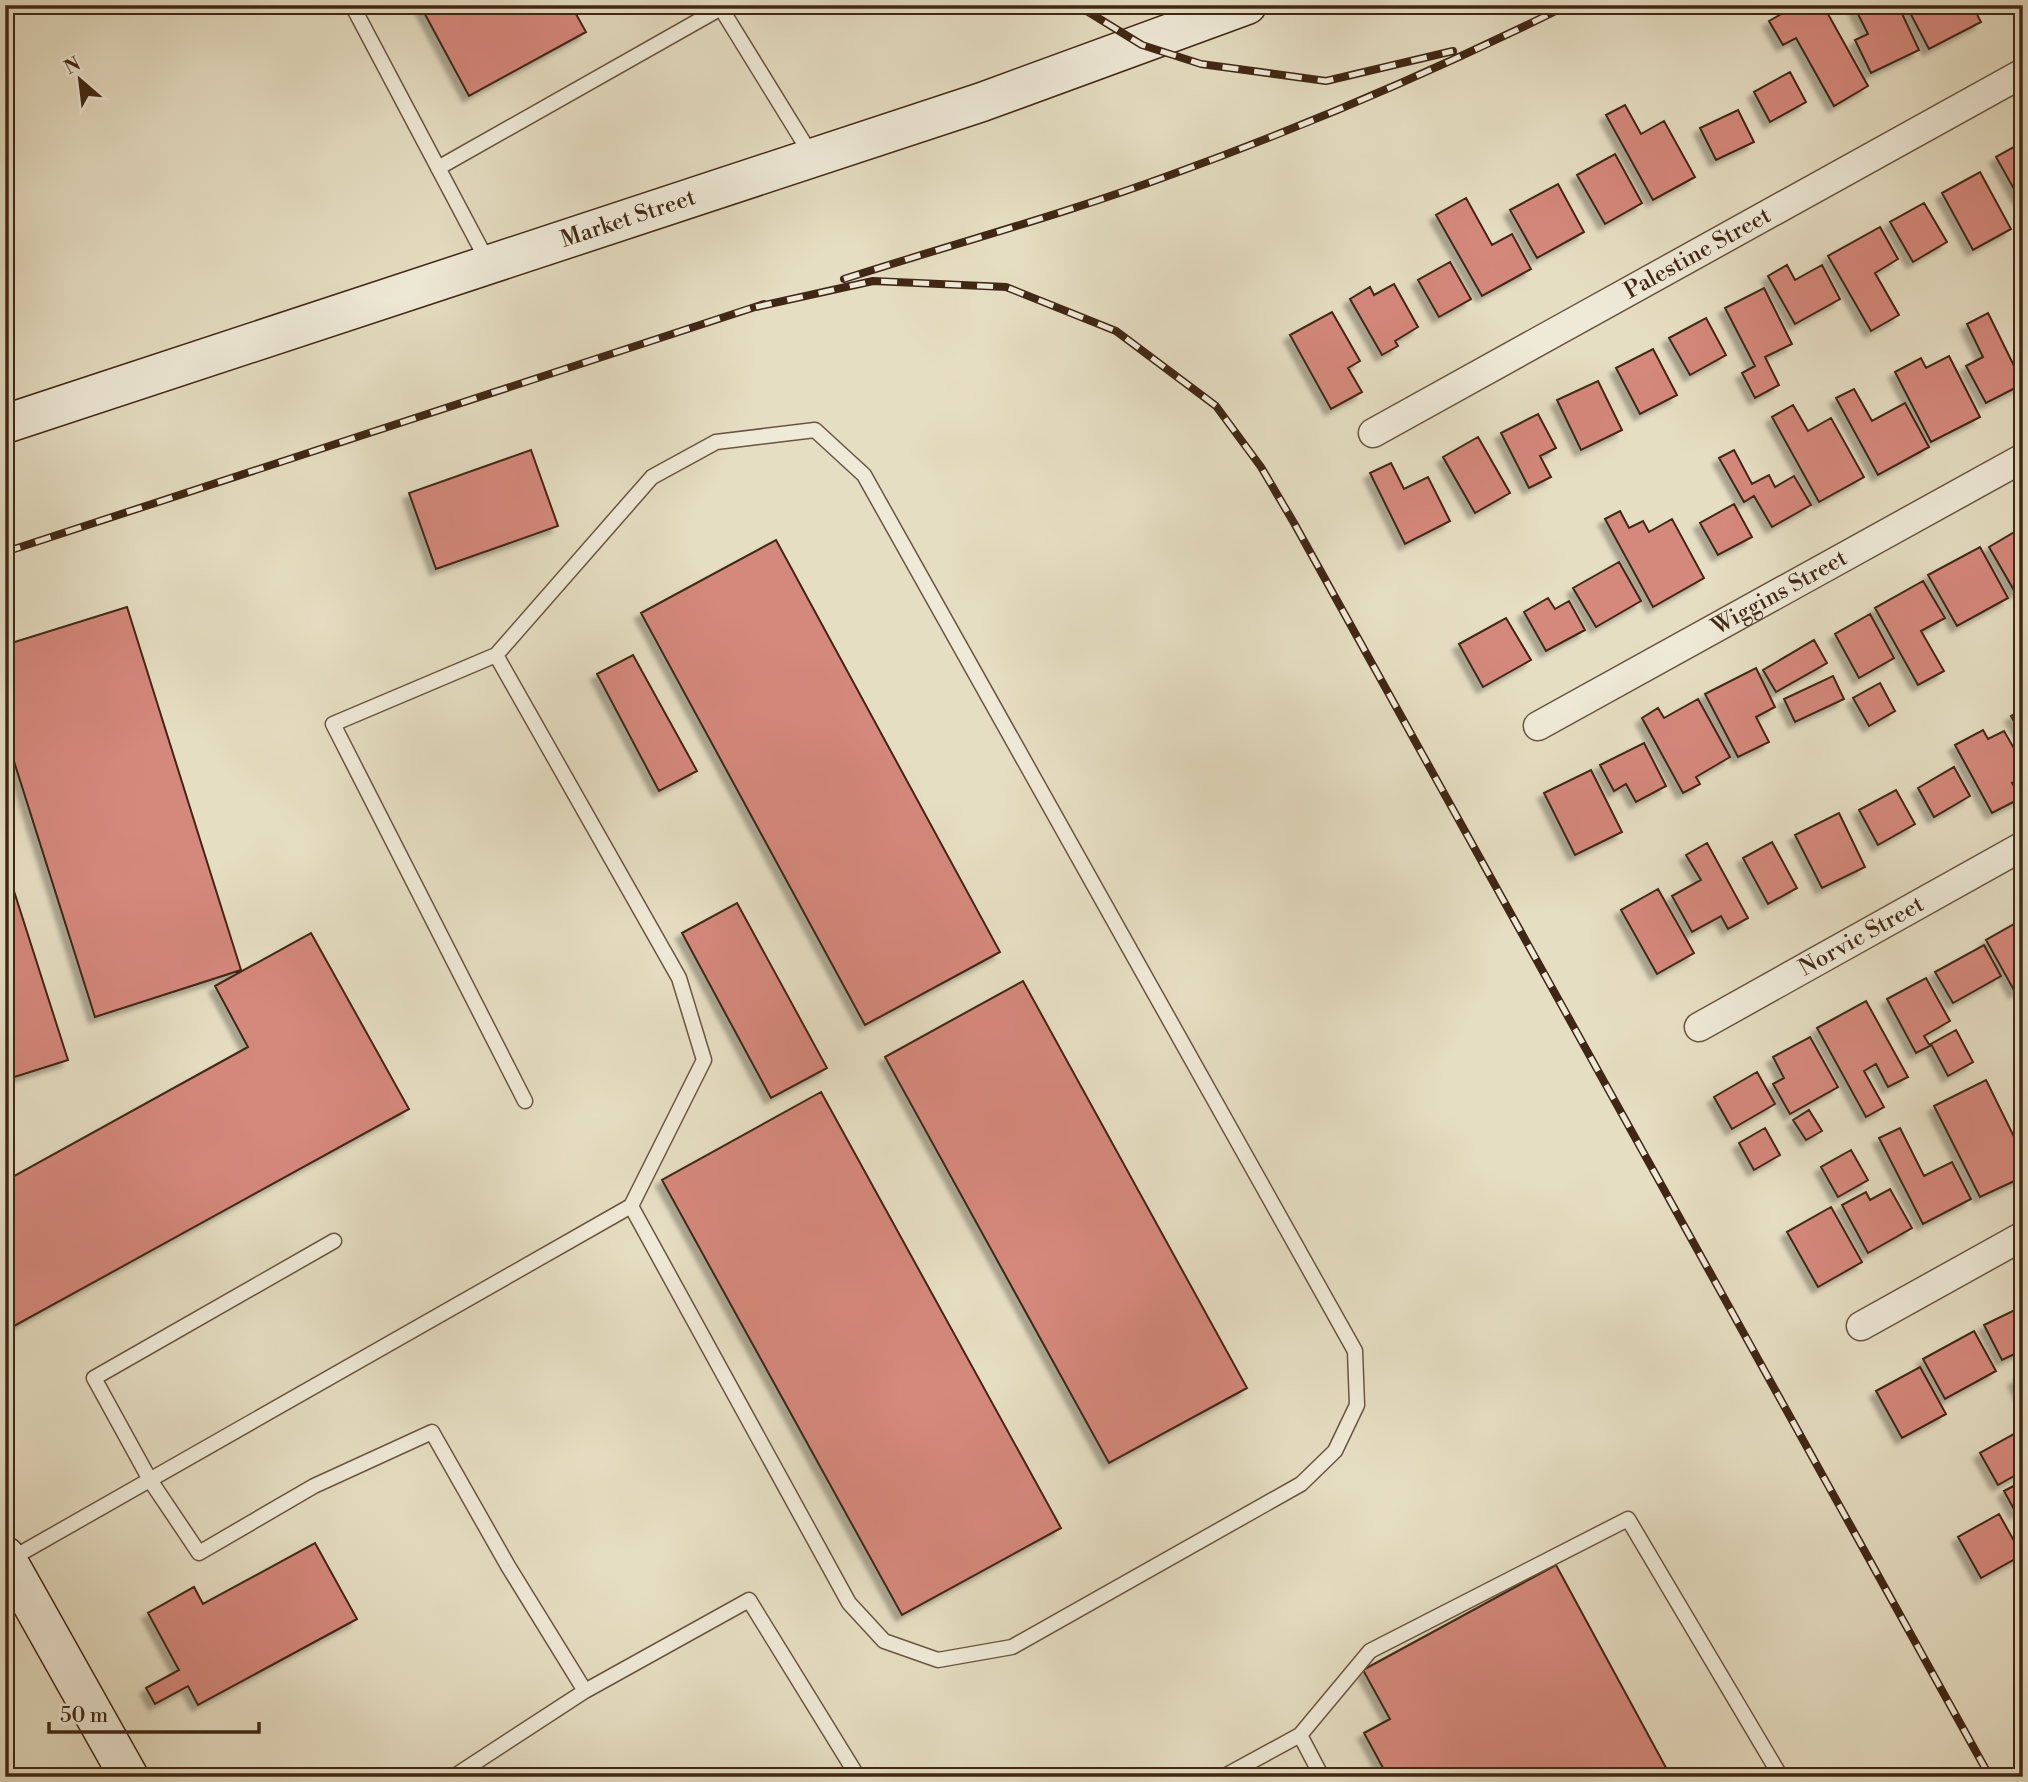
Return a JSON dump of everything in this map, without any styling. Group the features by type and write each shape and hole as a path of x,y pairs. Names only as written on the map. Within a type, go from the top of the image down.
{"main road":[{"name":"Market Street","path":"5,424 982,102 1197,14 1247,5"},
{"path":"10,1572 129,1777"}],"street":[{"name":"Palestine Street","path":"1373,433 2023,72"},
{"name":"Wiggins Street","path":"1538,726 2023,458"},
{"name":"Norvic Street","path":"1699,1027 2023,846"},
{"path":"1861,1326 2023,1236"}],"lane":[{"path":"352,5 490,265"},
{"path":"438,168 720,7 814,158"},
{"path":"525,1101 333,724 496,654 652,477 716,442 815,430 864,475 1355,1352 1357,1405 1335,1451 1301,1484 1012,1647 938,1660 884,1640 849,1603 631,1206"},
{"path":"10,1572 150,1480 631,1206 704,1060 679,978 496,654"},
{"path":"334,1241 93,1378 150,1480 199,1553 314,1486 432,1432 508,1566 585,1691"},
{"path":"1223,1777 1300,1735 1370,1651 1628,1519 1781,1777"},
{"path":"453,1777 585,1691 749,1600 858,1777"},
{"path":"1300,1735 1322,1777"}],"building":[{"path":"420,5 571,5 586,32 469,96"},
{"path":"1797,5 1823,5 1868,86 1834,106 1796,38 1783,45 1769,21"},
{"path":"1862,5 1898,5 1919,50 1871,73 1855,40 1868,34 1855,8"},
{"path":"1906,5 1972,5 1981,22 1929,49"},
{"path":"1790,72 1806,102 1770,122 1754,92"},
{"path":"1625,105 1641,134 1664,121 1695,177 1653,200 1606,115"},
{"path":"1738,110 1754,142 1716,160 1700,128"},
{"path":"2023,142 2023,196 2019,198 1996,157"},
{"path":"1615,154 1642,203 1605,224 1577,175"},
{"path":"1980,172 2011,229 1973,250 1942,193"},
{"path":"1558,184 1584,232 1537,258 1510,210"},
{"path":"1466,198 1492,245 1512,234 1531,269 1482,296 1436,215"},
{"path":"1924,203 1947,242 1913,262 1890,222"},
{"path":"1880,227 1898,259 1875,273 1899,315 1871,331 1828,256"},
{"path":"1450,262 1471,299 1439,317 1418,280"},
{"path":"1787,265 1795,280 1822,265 1840,299 1795,324 1768,276"},
{"path":"1394,284 1418,327 1395,341 1398,346 1382,355 1350,299 1370,287 1374,295"},
{"path":"1764,288 1792,344 1765,357 1779,385 1755,398 1742,373 1755,366 1725,308"},
{"path":"1332,312 1360,361 1348,368 1362,392 1331,409 1290,335"},
{"path":"1988,313 2023,384 1986,403 1966,366 1983,357 1967,324"},
{"path":"1706,318 1726,355 1690,375 1669,338"},
{"path":"1653,349 1677,395 1640,414 1616,368"},
{"path":"1949,356 1980,417 1931,442 1895,372 1921,358 1926,368"},
{"path":"1598,381 1622,430 1581,450 1557,400"},
{"path":"1854,389 1872,421 1905,403 1929,447 1878,475 1836,398"},
{"path":"1793,405 1808,431 1831,418 1864,477 1819,502 1772,417"},
{"path":"1538,414 1556,448 1540,456 1551,477 1529,488 1501,433"},
{"path":"1478,437 1510,493 1475,513 1443,457"},
{"path":"531,450 558,526 436,569 409,493"},
{"path":"1734,450 1752,484 1769,475 1775,487 1794,476 1811,505 1772,527 1754,496 1744,502 1719,458"},
{"path":"1391,463 1404,489 1428,477 1450,521 1405,544 1370,473"},
{"path":"1734,504 1752,537 1718,555 1700,523"},
{"path":"1620,511 1629,528 1643,521 1649,532 1672,519 1704,578 1653,607 1605,519"},
{"path":"2023,527 2023,587 2015,592 1989,547"},
{"path":"776,540 1000,952 865,1025 641,613"},
{"path":"1980,547 2008,598 1957,626 1928,575"},
{"path":"1619,562 1641,601 1596,627 1573,588"},
{"path":"1923,581 1945,618 1921,631 1944,671 1918,685 1875,608"},
{"path":"1548,598 1555,609 1569,601 1585,630 1546,651 1524,612"},
{"path":"127,607 241,970 95,1017 5,733 5,645"},
{"path":"1870,614 1894,658 1859,678 1835,634"},
{"path":"1506,618 1531,660 1483,687 1459,644"},
{"path":"1814,640 1827,663 1776,692 1763,670"},
{"path":"633,655 697,771 659,791 597,674"},
{"path":"1756,668 1775,707 1756,717 1769,742 1738,757 1705,694"},
{"path":"1833,676 1844,699 1795,722 1784,699"},
{"path":"1880,683 1895,711 1869,726 1853,698"},
{"path":"1698,699 1730,757 1696,777 1700,784 1683,793 1642,718 1658,708 1664,718"},
{"path":"2023,709 2023,736 2011,716"},
{"path":"1983,730 1988,739 2004,731 2023,764 2023,778 2012,783 2021,798 1992,813 1955,745"},
{"path":"1644,743 1666,786 1636,802 1626,784 1614,791 1600,765"},
{"path":"1954,767 1970,796 1934,817 1918,788"},
{"path":"1591,770 1622,832 1575,855 1544,793"},
{"path":"1896,790 1915,824 1878,845 1859,810"},
{"path":"1839,813 1865,867 1822,888 1795,835"},
{"path":"1772,842 1797,888 1768,904 1743,858"},
{"path":"1707,843 1748,918 1728,929 1721,916 1692,932 1672,896 1701,880 1686,855"},
{"path":"5,863 68,1060 5,1080"},
{"path":"1658,889 1694,953 1657,974 1621,910"},
{"path":"737,903 827,1068 771,1098 682,933"},
{"path":"2023,919 2023,988 2015,992 1986,940"},
{"path":"311,933 409,1109 5,1331 5,1181 248,1047 215,986"},
{"path":"1984,945 2001,976 1953,1003 1935,972"},
{"path":"1926,978 1950,1021 1924,1036 1930,1046 1916,1053 1887,999"},
{"path":"1023,981 1247,1388 1109,1463 885,1057"},
{"path":"1866,1001 1908,1077 1888,1087 1876,1064 1864,1071 1884,1107 1866,1117 1817,1028"},
{"path":"1956,1030 1973,1062 1948,1076 1931,1044"},
{"path":"1810,1037 1838,1087 1790,1114 1773,1084 1784,1078 1773,1057"},
{"path":"1757,1072 1775,1104 1732,1129 1714,1097"},
{"path":"1986,1080 2023,1155 2023,1177 1980,1197 1934,1106"},
{"path":"821,1092 1061,1528 902,1615 662,1180"},
{"path":"1809,1110 1822,1131 1806,1140 1793,1120"},
{"path":"1765,1128 1780,1155 1754,1170 1739,1143"},
{"path":"1900,1128 1924,1176 1952,1162 1971,1199 1923,1224 1879,1138"},
{"path":"1851,1150 1868,1180 1838,1197 1821,1167"},
{"path":"1890,1189 1912,1228 1868,1253 1842,1205 1866,1192 1870,1200"},
{"path":"1831,1207 1862,1262 1818,1287 1787,1232"},
{"path":"2023,1306 2023,1350 2002,1360 1984,1325"},
{"path":"1974,1331 1996,1371 1945,1399 1923,1359"},
{"path":"1920,1367 1946,1414 1902,1438 1876,1391"},
{"path":"2023,1375 2023,1398 2014,1380"},
{"path":"2023,1429 2023,1471 1998,1485 1980,1453"},
{"path":"2023,1481 2023,1509 2016,1513 2004,1491"},
{"path":"1999,1514 2022,1555 1981,1578 1958,1537"},
{"path":"315,1543 357,1619 198,1705 188,1686 155,1704 146,1688 179,1670 148,1613 194,1587 203,1604"},
{"path":"1556,1565 1671,1777 1388,1777 1364,1733 1390,1719 1363,1670"}],"railway":[{"path":"1077,5 1142,45 1201,64 1326,81 1453,51"},
{"path":"844,279 1132,189 1223,155 1422,74 1568,5"},
{"path":"756,307 873,281 1006,287 1116,331 1216,406 1261,467 1294,523 1990,1777"},
{"path":"5,552 764,304"}]}
